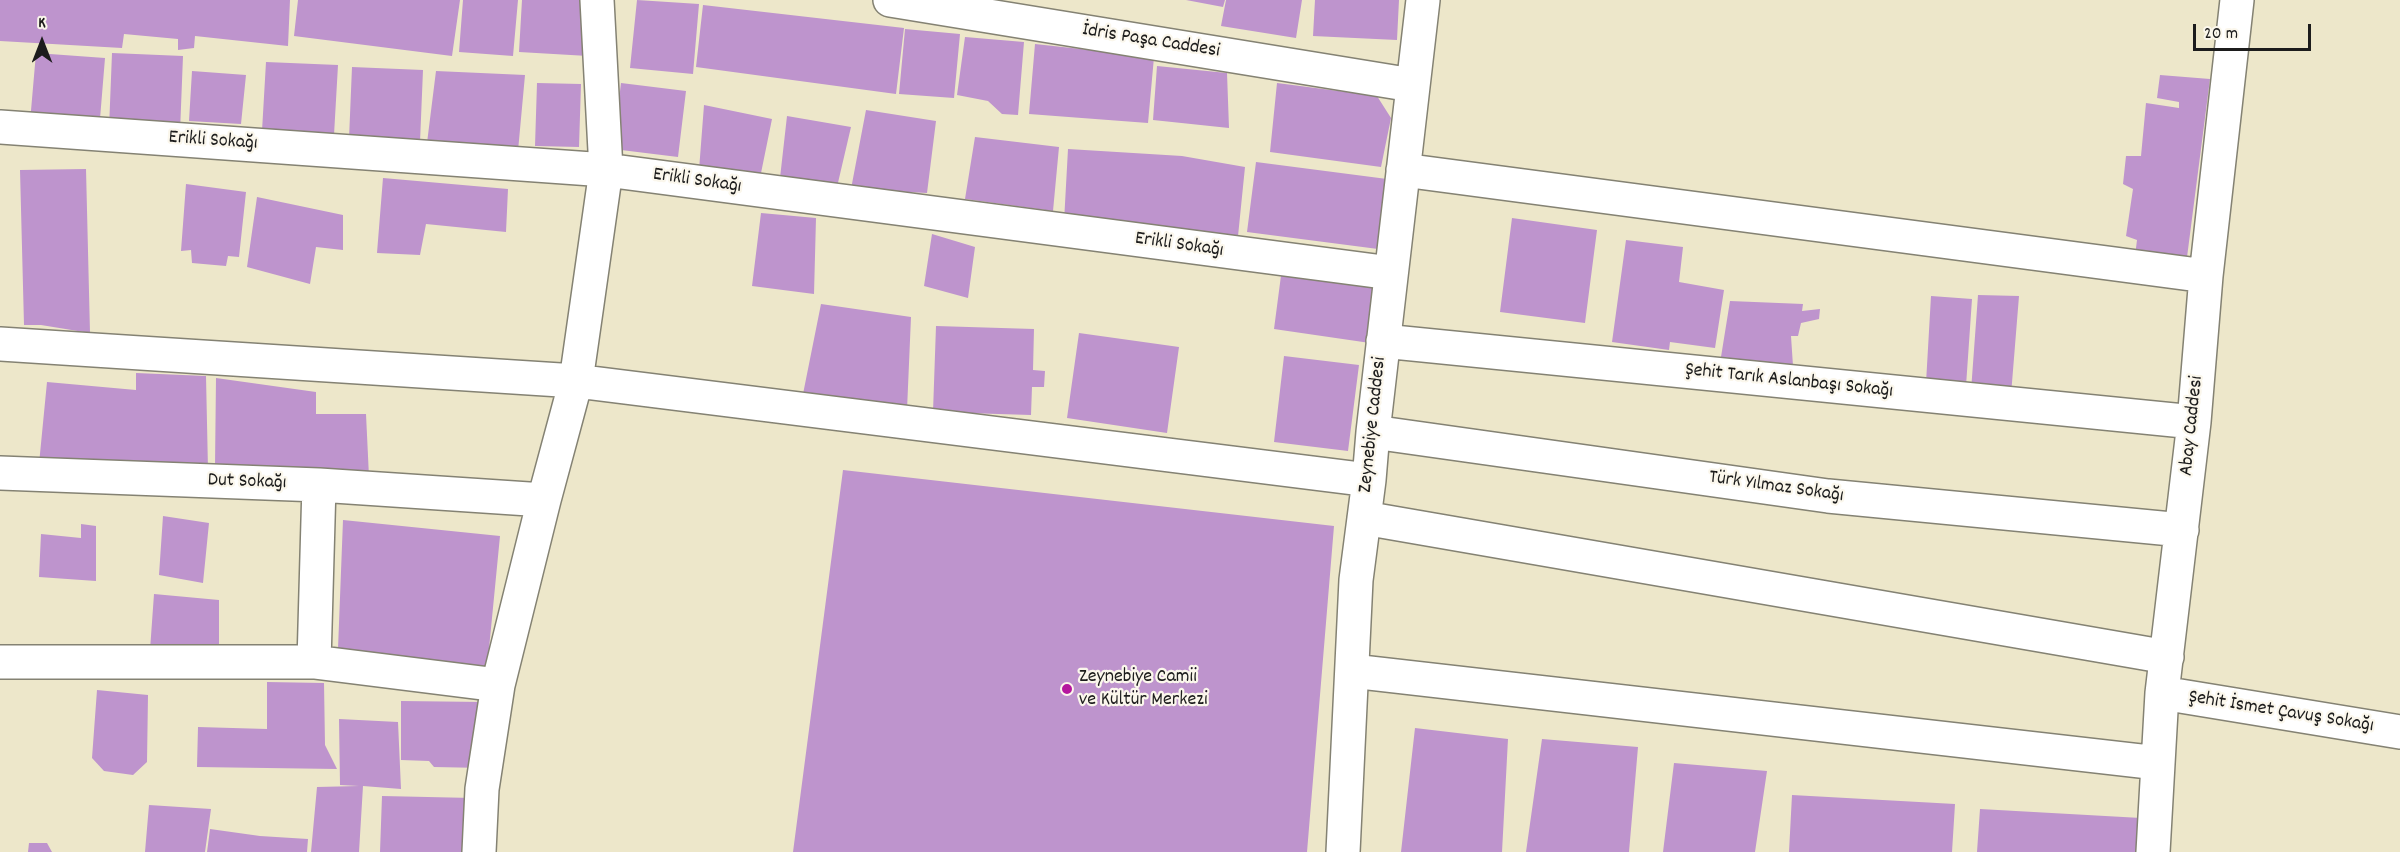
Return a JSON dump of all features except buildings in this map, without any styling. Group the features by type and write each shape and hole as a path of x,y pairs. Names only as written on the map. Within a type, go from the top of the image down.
{"street":[{"path":"479,852 482,789 498,685 576,381 606,170 597,0"},
{"name":"İdris Paşa Caddesi","path":"891,0 1412,85"},
{"name":"Zeynebiye Caddesi","path":"1343,852 1356,580 1423,0"},
{"name":"Abay Caddesi","path":"2153,852 2163,693 2194,422 2206,276 2237,0"},
{"name":"Erikli Sokağı","path":"0,127 606,170 1391,273"},
{"path":"1403,170 2206,276"},
{"name":"Şehit Tarık Aslanbaşı Sokağı","path":"1383,341 2194,422"},
{"path":"0,344 576,381 1369,480"},
{"name":"Türk Yılmaz Sokağı","path":"1373,432 1828,496 2182,530"},
{"name":"Dut Sokağı","path":"0,473 319,486 544,500"},
{"path":"314,662 319,486"},
{"path":"1364,518 2167,657"},
{"path":"0,662 314,662 498,685"},
{"path":"1352,671 2158,763"},
{"name":"Şehit İsmet Çavuş Sokağı","path":"2163,693 2400,732"}],"place":[{"name":"Zeynebiye Camii ve Kültür Merkezi","path":"1067,689"}]}
